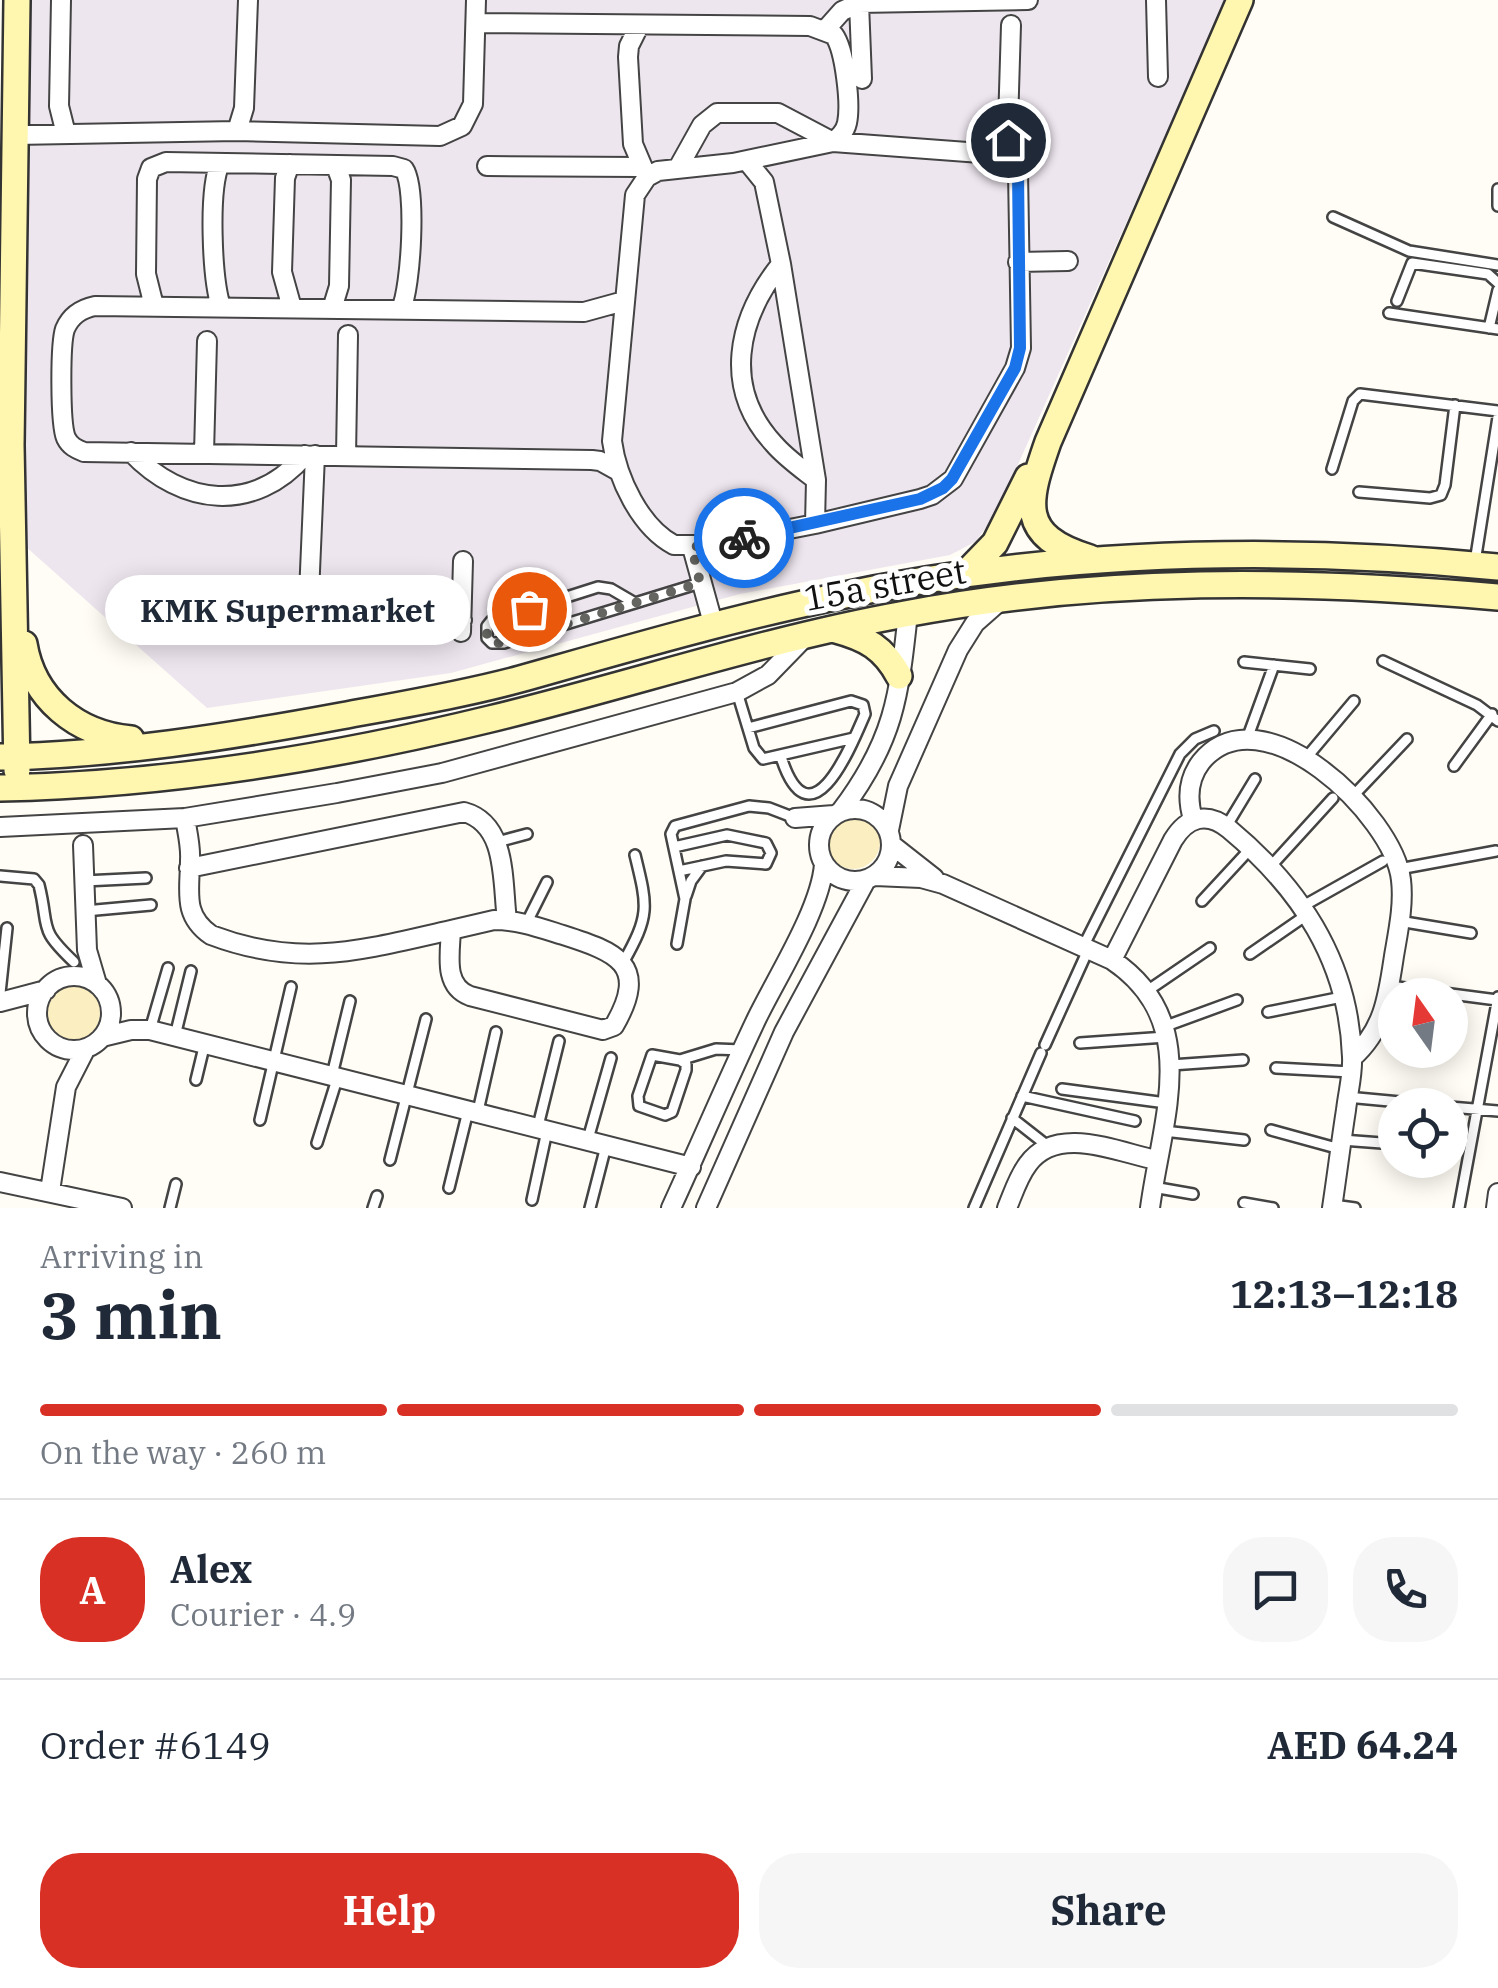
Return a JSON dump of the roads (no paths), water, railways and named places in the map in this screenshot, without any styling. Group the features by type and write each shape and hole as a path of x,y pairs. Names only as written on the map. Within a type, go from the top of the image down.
{"main road":[{"path":"8,787 10,492 5,445 16,0"},
{"path":"965,574 995,543 1048,442 1240,0"},
{"path":"1048,442 1030,500 1036,524 1052,543 1099,560"},
{"name":"15a street","path":"8,757 176,743 341,716 501,683 712,623 965,574 1099,560 1193,556 1336,556 1493,568"},
{"path":"908,613 918,598 928,592 1066,573 1099,560"},
{"path":"1398,588 1493,568"},
{"path":"7,583 26,654 36,680 52,703 74,722 94,732 176,743"},
{"name":"15a street","path":"8,787 173,777 347,750 494,718 720,654 908,613 1002,600 1245,584 1398,588 1498,596"},
{"path":"821,631 856,635 880,648 899,676"}],"street":[{"path":"61,0 59,106 66,134"},
{"path":"236,131 244,108 248,0"},
{"path":"14,135 236,131 440,136 462,126 473,104 476,0"},
{"path":"826,30 842,11 860,3 1028,0"},
{"path":"1156,0 1158,78"},
{"path":"860,3 862,78"},
{"path":"484,23 810,26 826,30 843,50 848,116 844,131 833,142"},
{"path":"639,26 628,56 633,144 644,172 635,195 612,441 618,471 655,532 674,545 692,547 920,499 952,479 1018,358 1021,337 1018,172 1007,157 1010,25"},
{"path":"678,168 702,125 717,114 778,113 833,142"},
{"path":"487,166 644,172 747,160 833,142 1007,157"},
{"path":"747,160 764,182 781,264 816,480 815,524"},
{"path":"154,306 146,274 148,173 160,162 290,164 394,166 408,174 408,282 401,310"},
{"path":"220,163 215,181 214,278 221,307"},
{"path":"290,164 285,178 282,272 292,308"},
{"path":"332,308 340,276 341,188 336,166"},
{"path":"1018,262 1068,261"},
{"path":"781,264 747,319 742,338 742,375 761,428 786,456 816,480"},
{"path":"618,471 592,460 84,452 69,443 63,426 63,338 71,318 88,307 584,312 624,302"},
{"path":"346,456 348,335"},
{"path":"204,453 207,341"},
{"path":"131,452 164,482 196,493 229,496 272,484 310,455"},
{"path":"310,455 309,594 313,611 319,617 461,626 463,561"},
{"path":"692,547 712,623"},
{"path":"706,1208 784,1032 871,878 890,857 898,786 958,650 975,623 1002,600"},
{"path":"671,1208 812,906 823,877 821,855 826,824 868,772 889,730 896,709 908,613"},
{"path":"0,827 186,818 442,773 738,692 768,675 792,646 821,631"},
{"path":"1193,820 1190,785 1200,764 1221,746 1247,738 1278,744 1306,758 1342,798 1378,826 1391,865 1400,920 1391,978"},
{"path":"943,884 891,838 874,814 852,808 795,818 842,879 921,878 943,884 1112,960 1148,991 1167,1031 1171,1064 1150,1208"},
{"path":"190,868 454,812 482,820 497,842 516,922"},
{"path":"186,818 188,896 194,919 222,940 288,954 323,956 450,930 516,922 602,948 623,963 628,989 618,1021 603,1030 463,994 451,976 450,930"},
{"path":"1112,960 1173,840 1185,824 1210,818 1226,826 1271,866 1305,910 1329,954 1342,997 1351,1065 1332,1206"},
{"path":"83,845 86,932 111,1017 102,1037"},
{"path":"38,1023 40,1000 69,970 86,932"},
{"path":"69,970 102,990 148,1029"},
{"path":"0,1002 46,990"},
{"path":"0,1002 38,1023 50,1042 66,1086"},
{"path":"1351,1065 1378,1027"},
{"path":"50,1042 74,1050 86,1048 102,1037 148,1029 691,1167"},
{"path":"50,1192 66,1086 86,1048"},
{"path":"1006,1208 1026,1166 1049,1147 1078,1142 1156,1160"},
{"path":"0,1182 50,1192 69,1202 122,1208"},
{"path":"1496,1208 1498,1193"}],"lane":[{"path":"1498,189 1498,206"},
{"path":"1333,217 1409,251 1498,265"},
{"path":"1389,312 1493,328 1498,286 1488,274 1416,262 1409,266 1397,301"},
{"path":"1332,469 1352,401 1360,394 1455,404 1498,414 1493,568"},
{"path":"1359,492 1430,498 1441,495 1455,404"},
{"path":"635,603 611,589 598,587 491,621 485,632 498,645 635,603 700,583"},
{"path":"1383,661 1495,717 1454,766"},
{"path":"1244,662 1310,669"},
{"path":"1247,738 1274,665"},
{"path":"738,692 759,756 768,760 854,738"},
{"path":"748,728 855,700 863,705 865,714 838,774 813,791 801,791 790,784 781,757"},
{"path":"1306,758 1354,701"},
{"path":"974,1208 1085,948 1180,754 1195,739 1214,731"},
{"path":"1271,866 1407,738"},
{"path":"1226,826 1255,779"},
{"path":"685,899 671,834 678,823 759,806 795,818"},
{"path":"497,842 527,834"},
{"path":"674,847 734,835 766,843 771,854 766,864 760,866 726,861 679,870"},
{"path":"1202,902 1251,848"},
{"path":"1250,954 1305,910 1391,865 1496,851"},
{"path":"623,963 645,919 646,900 635,855"},
{"path":"678,944 685,899 692,880 704,865"},
{"path":"0,876 34,879 39,884 45,929 69,970"},
{"path":"84,882 146,878"},
{"path":"516,922 548,882"},
{"path":"85,912 152,906"},
{"path":"1400,920 1472,933"},
{"path":"0,993 7,928"},
{"path":"1148,991 1210,948"},
{"path":"148,1029 168,968"},
{"path":"175,1036 190,970"},
{"path":"260,1120 290,987"},
{"path":"1459,1208 1498,998 1468,995"},
{"path":"1268,1012 1342,997"},
{"path":"1080,1044 1167,1031 1238,1000"},
{"path":"317,1143 350,1001"},
{"path":"390,1160 426,1020"},
{"path":"449,1188 496,1032"},
{"path":"532,1200 558,1040"},
{"path":"196,1080 205,1044"},
{"path":"680,1060 686,1064 686,1070 672,1112 666,1115 639,1106 649,1057 656,1054 680,1060 716,1049 742,1050"},
{"path":"590,1208 611,1058"},
{"path":"1171,1064 1243,1060"},
{"path":"1276,1068 1351,1065"},
{"path":"1062,1089 1166,1103"},
{"path":"1022,1096 1136,1121"},
{"path":"1348,1097 1378,1100"},
{"path":"1468,1107 1498,1111"},
{"path":"1012,1118 1049,1147"},
{"path":"1162,1130 1244,1140"},
{"path":"1271,1130 1341,1144 1378,1144"},
{"path":"170,1208 176,1184"},
{"path":"1153,1187 1193,1194"},
{"path":"373,1208 377,1196"},
{"path":"1244,1203 1273,1208"},
{"path":"1332,1206 1355,1208"}],"place":[{"name":"KMK Supermarket","path":"529,609"}]}
